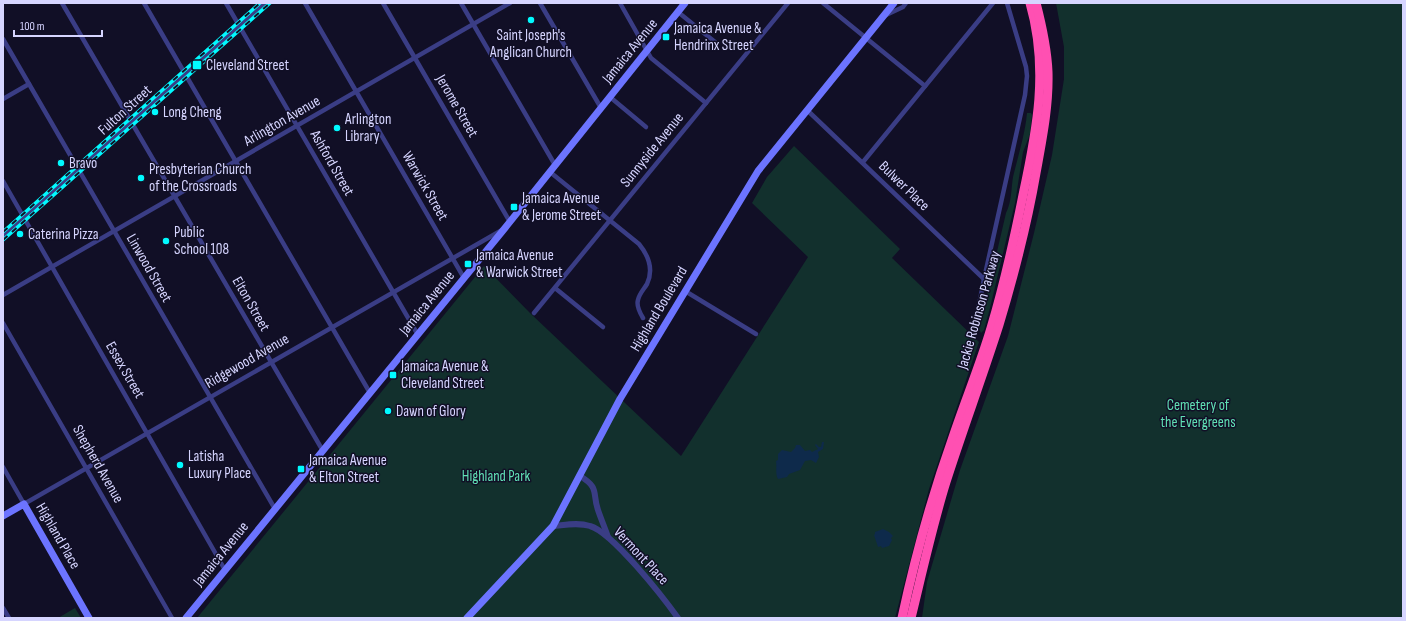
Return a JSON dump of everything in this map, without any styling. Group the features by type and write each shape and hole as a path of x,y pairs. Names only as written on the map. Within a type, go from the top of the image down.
{"highway":[{"path":"1026,3 1041,38"},
{"name":"Jackie Robinson Parkway","path":"902,618 912,573 936,485 991,328 1015,236 1032,154 1039,111 1041,38 1030,3"},
{"name":"Jackie Robinson Parkway","path":"911,618 946,482 999,324 1017,262 1029,212 1047,103 1048,71 1036,3"},
{"path":"1041,38 1045,17 1042,3"}],"main road":[{"name":"Jamaica Avenue","path":"186,618 418,335 685,3"},
{"name":"Highland Boulevard","path":"467,618 553,526 620,399 758,171 894,3"},
{"name":"Ridgewood Avenue","path":"3,516 24,504"},
{"name":"Highland Place","path":"24,504 89,618"}],"street":[{"name":"Elton Street","path":"62,3 323,451"},
{"path":"144,3 370,393"},
{"name":"Ashford Street","path":"226,3 418,335"},
{"name":"Fulton Street","path":"3,235 263,3"},
{"name":"Warwick Street","path":"305,3 464,278"},
{"name":"Jerome Street","path":"383,3 507,225"},
{"path":"461,3 555,166"},
{"name":"Arlington Avenue","path":"3,295 510,3"},
{"path":"540,3 601,108"},
{"path":"620,3 651,58 706,102"},
{"name":"Sunnyside Avenue","path":"534,313 788,3"},
{"path":"823,3 926,86"},
{"name":"Highland Boulevard","path":"883,17 906,3"},
{"path":"863,162 993,3"},
{"name":"Jackie Robinson Parkway","path":"974,330 1025,95 1027,76 1026,67 1007,3"},
{"path":"678,12 715,42"},
{"name":"Linwood Street","path":"3,39 275,509"},
{"path":"3,99 29,84"},
{"path":"610,97 646,127"},
{"name":"Bulwer Place","path":"807,110 984,279"},
{"path":"550,172 638,244 648,258 650,273 638,300 638,308 643,318"},
{"name":"Essex Street","path":"3,181 225,570"},
{"name":"Ridgewood Avenue","path":"24,504 507,225"},
{"path":"555,288 603,327"},
{"path":"686,290 756,334"},
{"name":"Shepherd Avenue","path":"3,322 172,618"},
{"name":"Highland Place","path":"3,467 24,504"},
{"path":"580,476 591,484 595,491 597,508 608,537"},
{"name":"Vermont Place","path":"553,526 576,524 590,526 608,537 637,568 678,618"},
{"path":"3,608 8,618"}],"green space":[{"name":"Cemetery of the Evergreens","path":"1056,3 1403,3 1403,618 922,618 927,582 960,470 1008,336 1052,155 1064,79 1064,47"},
{"path":"1027,113 1031,113 1032,115 1030,134 1023,152 1015,203 990,308 984,330 981,333 979,329 1011,195 1013,177 1023,137"},
{"name":"Highland Park","path":"794,146 900,249 892,258 979,342 929,489 895,618 197,618 484,266 530,313 681,456 808,257 752,203 767,177"},
{"path":"75,608 81,618 58,618"}],"water":[{"path":"822,442 824,442 823,449 818,452 819,457 816,463 811,460 805,461 800,470 789,474 787,477 778,479 776,473 776,461 778,460 778,454 782,450 791,452 796,445 800,445 805,451 810,450 812,452 818,449 815,445 816,444 821,447"},
{"path":"883,529 893,536 889,546 882,548 881,546 878,547 874,535 875,532"}],"railway":[{"path":"3,232 260,3"},
{"path":"3,240 270,3"}],"place":[{"name":"Saint Joseph's Anglican Church","path":"531,20"},
{"name":"Jamaica Avenue & Hendrinx Street","path":"666,37"},
{"name":"Cleveland Street","path":"197,65"},
{"name":"Long Cheng","path":"155,112"},
{"name":"Arlington Library","path":"337,128"},
{"name":"Bravo","path":"61,163"},
{"name":"Presbyterian Church of the Crossroads","path":"141,178"},
{"name":"Jamaica Avenue & Jerome Street","path":"514,207"},
{"name":"Caterina Pizza","path":"20,234"},
{"name":"Public School 108","path":"166,241"},
{"name":"Jamaica Avenue & Warwick Street","path":"468,264"},
{"name":"Jamaica Avenue & Cleveland Street","path":"393,375"},
{"name":"Dawn of Glory","path":"388,411"},
{"name":"Latisha Luxury Place","path":"180,465"},
{"name":"Jamaica Avenue & Elton Street","path":"301,469"}]}
